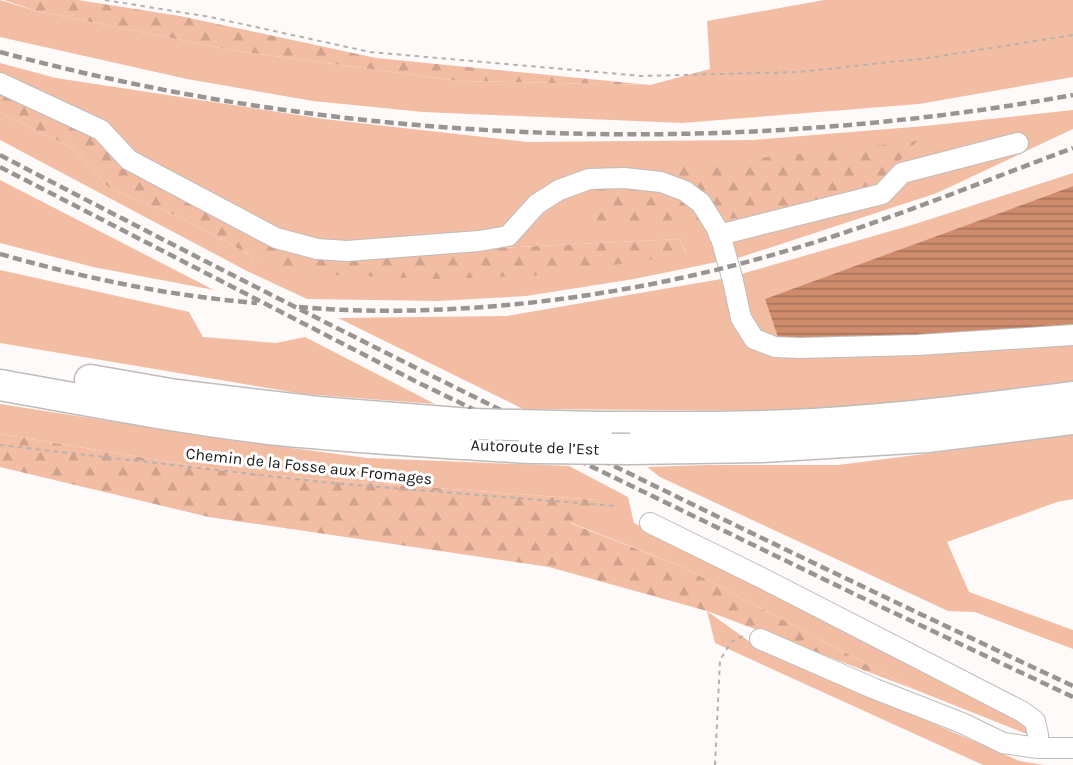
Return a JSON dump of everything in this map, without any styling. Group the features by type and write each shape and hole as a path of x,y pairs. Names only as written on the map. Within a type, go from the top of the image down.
{"highway":[{"name":"Autoroute de l’Est","path":"0,365 188,396 318,412 471,424 708,427 814,424 926,415 1073,397"},
{"name":"Autoroute de l’Est","path":"0,386 137,410 268,428 395,441 532,448 762,447 927,437 1073,419"}],"lane":[{"path":"0,83 101,130 129,160 276,238 317,249 347,251 479,241 508,236 537,204 559,190 590,179 624,178 661,182 685,191 701,203 719,235 741,318 754,339 775,347 917,345 1073,335"},
{"path":"719,235 882,194 902,173 1018,143"},
{"path":"650,523 1021,711 1035,721 1038,748"},
{"path":"760,639 875,689 962,723 1003,743 1038,748 1073,748"}],"path":[{"path":"105,0 210,17 370,52 642,76 799,72 928,58 1073,34"},
{"name":"Chemin de la Fosse aux Fromages","path":"0,445 330,483 616,506"},
{"path":"715,765 720,660 731,642 744,635 760,639"}],"green space":[{"path":"0,0 36,11 231,50 459,81 650,85 710,69 707,21 824,0 1073,0 1073,77 919,104 682,123 423,112 313,101 187,79 0,37"},
{"path":"4,0 78,0 180,16 376,58 650,85 459,81 231,50 36,11"},
{"path":"0,63 56,78 324,119 527,142 753,140 925,126 1073,110 1073,129 937,193 741,257 634,279 526,296 437,301 307,299 247,271 0,140 0,113 71,147 109,188 184,219 261,261 686,253 680,239 317,257 0,88"},
{"path":"0,88 95,133 317,257 680,239 686,254 548,275 436,279 310,274 261,261 184,219 109,188 71,147 0,113"},
{"path":"917,141 880,183 743,218 589,224 590,184 667,168"},
{"path":"1073,173 1073,186 766,299 1073,327 1073,382 916,402 800,411 523,409 338,318 507,316 727,278 912,225"},
{"path":"0,180 214,290 93,267 0,243"},
{"path":"0,270 189,312 203,337 276,343 305,337 435,404 303,394 0,343"},
{"path":"0,404 231,440 367,458 569,466 628,497 634,523 733,569 1027,724 1029,735 916,690 683,567 569,522 597,500 237,473 0,434"},
{"path":"0,434 237,473 597,500 601,513 570,523 683,567 916,690 707,611 549,567 209,517 0,467"},
{"path":"1073,435 1073,499 1057,502 947,542 969,592 1073,630 1073,649 975,612 948,611 660,477 647,467 838,465"},
{"path":"707,611 757,647 1020,761 1044,765 983,765 715,643"}],"shaded area":[{"path":"1073,186 1073,327 781,346 765,299"}],"railway":[{"path":"0,52 131,83 264,107 399,123 534,132 670,134 806,128 940,115 1073,95"},
{"path":"299,307 356,310 474,308 534,302 652,284 804,246 920,206 1073,148"},
{"path":"0,155 534,427 1073,686"},
{"path":"0,167 415,381 873,603 1073,697"},
{"path":"0,254 127,285 192,296 257,303"}]}
